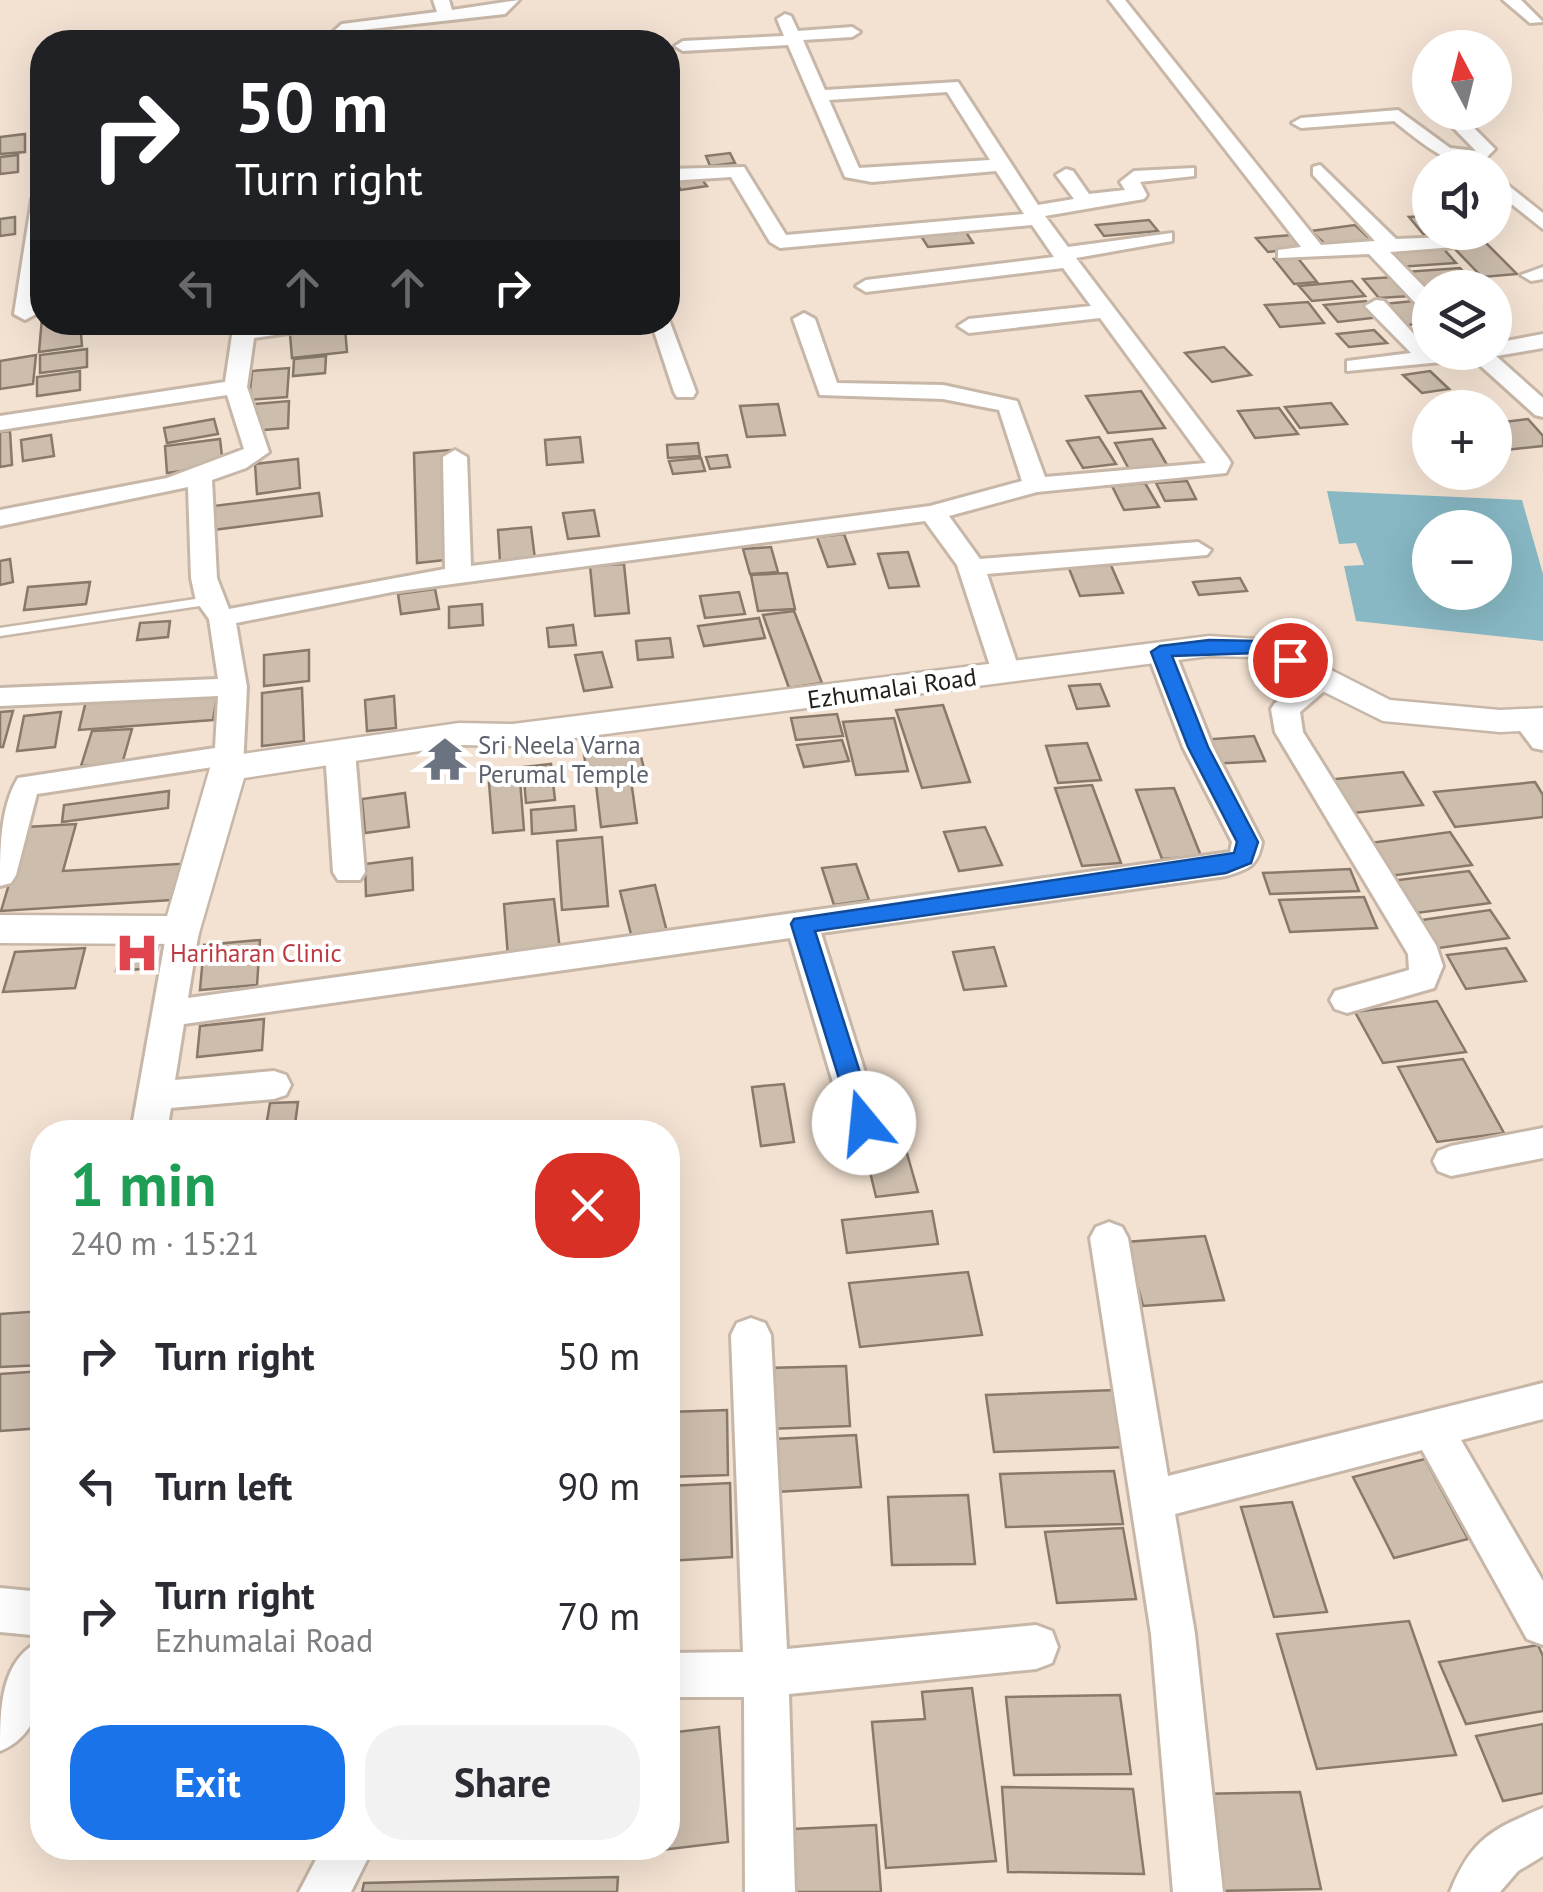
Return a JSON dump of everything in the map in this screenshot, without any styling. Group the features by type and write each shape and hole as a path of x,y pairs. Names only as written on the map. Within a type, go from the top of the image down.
{"street":[{"path":"364,30 444,8 505,9 511,0"},
{"path":"1117,0 1316,252"},
{"path":"1511,0 1536,20"},
{"path":"790,32 852,173 872,176 1002,165"},
{"path":"683,46 790,32 852,32"},
{"path":"216,609 931,513 1036,485 1217,468 1208,445 1035,216 952,86 817,96"},
{"path":"1301,122 1398,114 1441,150"},
{"path":"1466,130 1485,150"},
{"path":"680,174 738,171 780,242 1035,216 1084,206 1084,200 1066,175"},
{"path":"1320,171 1412,283"},
{"path":"1084,200 1137,195 1130,182 1134,177 1187,172"},
{"path":"1512,196 1543,224"},
{"path":"866,286 1065,258 1165,236"},
{"path":"1284,254 1412,244"},
{"path":"1376,306 1412,342"},
{"path":"969,326 1104,311"},
{"path":"0,318 30,314"},
{"path":"804,319 828,390 934,392 988,398 1009,406 1036,485"},
{"path":"0,518 200,475 243,462 257,452 236,387 243,335"},
{"path":"666,335 684,392"},
{"path":"1512,347 1543,341"},
{"path":"1355,366 1412,360"},
{"path":"1498,370 1543,410"},
{"path":"0,423 236,387"},
{"path":"455,457 458,576"},
{"path":"152,1120 184,930 228,762 233,687 216,609 204,578 200,475"},
{"path":"931,513 958,544 970,568 1006,672"},
{"path":"970,568 1198,550"},
{"name":"Ezhumalai Road","path":"228,762 459,734 552,730 1209,646 1260,647 1383,710 1537,726"},
{"path":"169,1013 1226,865 1244,858 1248,842 1198,747 1160,652"},
{"path":"1323,680 1285,709 1289,732 1424,954 1426,966 1422,980 1347,1000"},
{"path":"0,697 233,687"},
{"path":"340,751 349,872"},
{"path":"0,874 18,796 28,785 228,762"},
{"path":"802,924 864,1123"},
{"path":"0,929 184,930"},
{"path":"156,1095 274,1085"},
{"path":"1451,1161 1543,1143"},
{"path":"1109,1238 1173,1634 1198,1892"},
{"path":"751,1336 766,1674 770,1892"},
{"path":"1151,1500 1543,1401"},
{"path":"1431,1427 1543,1622"},
{"path":"0,1610 30,1613"},
{"path":"680,1675 766,1674 1036,1647"},
{"path":"0,1728 30,1687"},
{"path":"1475,1892 1489,1864 1512,1844 1543,1832"},
{"path":"324,1892 342,1860"}],"lane":[{"path":"0,632 216,609"}],"water":[{"path":"1327,491 1522,500 1543,574 1543,641 1356,621 1344,566 1364,565 1356,543 1339,544"}],"building":[{"path":"25,134 25,152 0,154 0,137"},
{"path":"730,153 735,163 710,166 706,156"},
{"path":"18,155 18,172 0,174 0,157"},
{"path":"697,173 707,186 681,190 680,176"},
{"path":"15,217 15,234 0,236 0,219"},
{"path":"1149,220 1158,231 1104,236 1096,225"},
{"path":"1355,225 1371,240 1326,245 1311,231"},
{"path":"964,229 973,243 928,247 919,233"},
{"path":"1292,235 1305,248 1268,252 1256,238"},
{"path":"1445,250 1456,263 1398,267 1386,252"},
{"path":"1456,250 1493,250 1517,274 1512,274 1512,270 1475,270"},
{"path":"1297,257 1317,282 1294,284 1274,259"},
{"path":"1394,277 1411,296 1379,298 1363,279"},
{"path":"1352,281 1365,296 1312,301 1299,286"},
{"path":"1366,301 1380,317 1338,322 1324,305"},
{"path":"1412,301 1412,325 1402,326 1383,304"},
{"path":"1308,302 1324,323 1280,327 1265,305"},
{"path":"1374,330 1387,343 1349,347 1337,334"},
{"path":"40,335 81,335 82,346 39,352"},
{"path":"290,335 346,335 347,352 292,358"},
{"path":"1224,347 1251,375 1212,382 1185,353"},
{"path":"87,349 87,367 40,373 40,355"},
{"path":"36,355 33,384 0,389 0,361"},
{"path":"326,356 325,373 293,376 294,359"},
{"path":"289,368 287,397 249,400 252,371"},
{"path":"80,371 80,390 37,396 37,377"},
{"path":"1430,371 1449,389 1419,390 1403,375"},
{"path":"1141,391 1165,428 1108,433 1086,396"},
{"path":"289,401 288,428 252,431 253,404"},
{"path":"1331,403 1347,424 1300,428 1285,407"},
{"path":"778,404 785,435 747,437 740,406"},
{"path":"1279,408 1298,434 1255,438 1238,411"},
{"path":"214,419 218,434 167,443 164,428"},
{"path":"1528,419 1543,436 1543,446 1512,449 1512,421"},
{"path":"10,431 12,465 0,467 0,432"},
{"path":"51,435 54,456 23,461 21,440"},
{"path":"580,437 583,462 547,465 545,440"},
{"path":"1099,437 1116,464 1083,468 1067,441"},
{"path":"220,439 223,465 167,473 165,446"},
{"path":"1152,439 1170,470 1131,473 1115,443"},
{"path":"698,443 700,456 668,458 667,445"},
{"path":"450,450 455,559 417,563 414,453"},
{"path":"727,455 730,467 710,469 706,457"},
{"path":"701,458 705,471 673,474 669,461"},
{"path":"298,459 300,488 257,494 255,464"},
{"path":"1187,481 1196,499 1165,501 1156,483"},
{"path":"1145,483 1159,507 1124,510 1112,486"},
{"path":"319,493 322,516 213,530 213,506"},
{"path":"594,510 599,536 568,539 563,513"},
{"path":"531,527 535,559 500,562 498,530"},
{"path":"844,534 855,564 828,567 817,537"},
{"path":"771,547 778,572 750,574 743,549"},
{"path":"908,552 919,586 889,588 878,554"},
{"path":"10,559 13,582 0,585 0,561"},
{"path":"1110,563 1123,593 1080,596 1068,566"},
{"path":"624,564 629,613 595,616 590,566"},
{"path":"787,573 795,609 758,611 751,575"},
{"path":"1240,578 1247,591 1199,595 1193,582"},
{"path":"90,582 86,604 24,610 28,587"},
{"path":"435,589 439,609 401,614 398,594"},
{"path":"739,592 745,614 705,618 700,596"},
{"path":"482,604 483,625 449,628 449,607"},
{"path":"794,611 822,683 789,688 763,615"},
{"path":"759,618 765,638 704,646 698,626"},
{"path":"170,621 168,637 137,640 140,623"},
{"path":"573,625 576,645 549,647 547,628"},
{"path":"670,638 673,657 638,660 636,641"},
{"path":"309,650 309,681 264,686 264,655"},
{"path":"602,652 612,687 584,691 575,655"},
{"path":"1100,684 1109,706 1077,709 1069,686"},
{"path":"302,688 304,741 262,746 262,693"},
{"path":"218,691 213,720 79,730 86,701"},
{"path":"394,696 396,728 367,731 365,700"},
{"path":"943,705 970,782 922,788 896,710"},
{"path":"13,711 3,747 0,747 0,712"},
{"path":"61,712 55,747 17,751 24,716"},
{"path":"837,714 843,736 796,740 791,718"},
{"path":"894,718 908,771 856,775 843,722"},
{"path":"132,729 122,764 81,766 92,731"},
{"path":"1254,736 1265,761 1209,764 1199,740"},
{"path":"842,740 849,761 804,767 797,745"},
{"path":"1087,743 1101,780 1058,783 1046,746"},
{"path":"639,748 644,769 587,775 584,754"},
{"path":"551,764 555,800 526,803 523,767"},
{"path":"1403,772 1423,805 1345,814 1326,780"},
{"path":"630,773 637,823 601,827 595,776"},
{"path":"520,780 524,830 493,833 489,783"},
{"path":"1535,782 1543,795 1543,817 1455,827 1434,792"},
{"path":"1092,785 1121,863 1082,866 1055,788"},
{"path":"1174,788 1201,856 1162,859 1136,790"},
{"path":"169,791 168,808 62,822 64,805"},
{"path":"405,793 409,827 365,833 362,799"},
{"path":"574,806 576,830 532,834 531,810"},
{"path":"76,824 63,871 194,863 187,899 1,911 26,827"},
{"path":"985,827 1002,865 959,871 944,832"},
{"path":"1450,832 1472,865 1382,877 1363,844"},
{"path":"602,837 608,906 562,910 557,841"},
{"path":"412,858 413,890 366,896 365,864"},
{"path":"856,864 869,900 834,905 822,868"},
{"path":"1350,869 1359,891 1270,894 1263,873"},
{"path":"1469,871 1490,903 1402,915 1383,882"},
{"path":"655,885 667,932 632,938 620,891"},
{"path":"1364,897 1377,928 1290,932 1279,900"},
{"path":"554,899 560,950 508,957 504,904"},
{"path":"1490,910 1509,938 1432,949 1415,921"},
{"path":"160,935 154,968 116,971 123,937"},
{"path":"260,940 257,985 200,990 204,945"},
{"path":"994,947 1006,986 964,990 953,952"},
{"path":"85,948 75,988 3,992 15,952"},
{"path":"1506,948 1526,981 1466,989 1447,955"},
{"path":"1437,1001 1466,1052 1383,1063 1355,1012"},
{"path":"264,1019 262,1050 197,1057 200,1026"},
{"path":"1463,1059 1504,1133 1437,1142 1398,1067"},
{"path":"784,1084 794,1142 761,1146 752,1087"},
{"path":"298,1102 296,1120 267,1120 270,1103"},
{"path":"906,1150 918,1192 876,1197 866,1155"},
{"path":"932,1211 938,1244 847,1253 842,1220"},
{"path":"1205,1236 1224,1300 1143,1306 1126,1242"},
{"path":"968,1272 982,1335 860,1347 849,1283"},
{"path":"30,1312 30,1366 0,1367 0,1314"},
{"path":"846,1366 850,1426 767,1429 765,1368"},
{"path":"30,1372 30,1429 0,1431 0,1374"},
{"path":"1115,1390 1127,1447 994,1452 986,1395"},
{"path":"727,1410 728,1475 680,1477 680,1412"},
{"path":"856,1435 861,1487 776,1492 773,1439"},
{"path":"1425,1459 1468,1539 1394,1558 1353,1477"},
{"path":"1114,1471 1123,1524 1006,1527 1000,1474"},
{"path":"730,1483 732,1557 680,1560 680,1485"},
{"path":"968,1495 975,1564 892,1565 888,1497"},
{"path":"1292,1502 1327,1612 1274,1617 1241,1507"},
{"path":"1123,1528 1136,1599 1057,1603 1045,1532"},
{"path":"1409,1621 1456,1755 1317,1769 1277,1634"},
{"path":"1538,1645 1543,1656 1543,1711 1466,1724 1439,1662"},
{"path":"972,1688 996,1861 886,1868 872,1722 925,1719 922,1692"},
{"path":"1120,1695 1131,1774 1014,1775 1006,1697"},
{"path":"1543,1724 1543,1793 1503,1801 1476,1736"},
{"path":"719,1727 728,1842 680,1848 680,1732"},
{"path":"1002,1787 1133,1789 1144,1874 1008,1872"},
{"path":"1300,1792 1321,1889 1214,1891 1197,1794"},
{"path":"876,1825 881,1892 796,1892 793,1829"},
{"path":"618,1877 617,1892 362,1892 364,1883"}],"place":[{"name":"Sri Neela Varna Perumal Temple","path":"445,759"},
{"name":"Hariharan Clinic","path":"137,953"}],"route":[{"path":"864,1123 802,924 1226,865 1244,858 1248,842 1198,747 1160,652 1209,646 1260,647 1290,660"}]}
